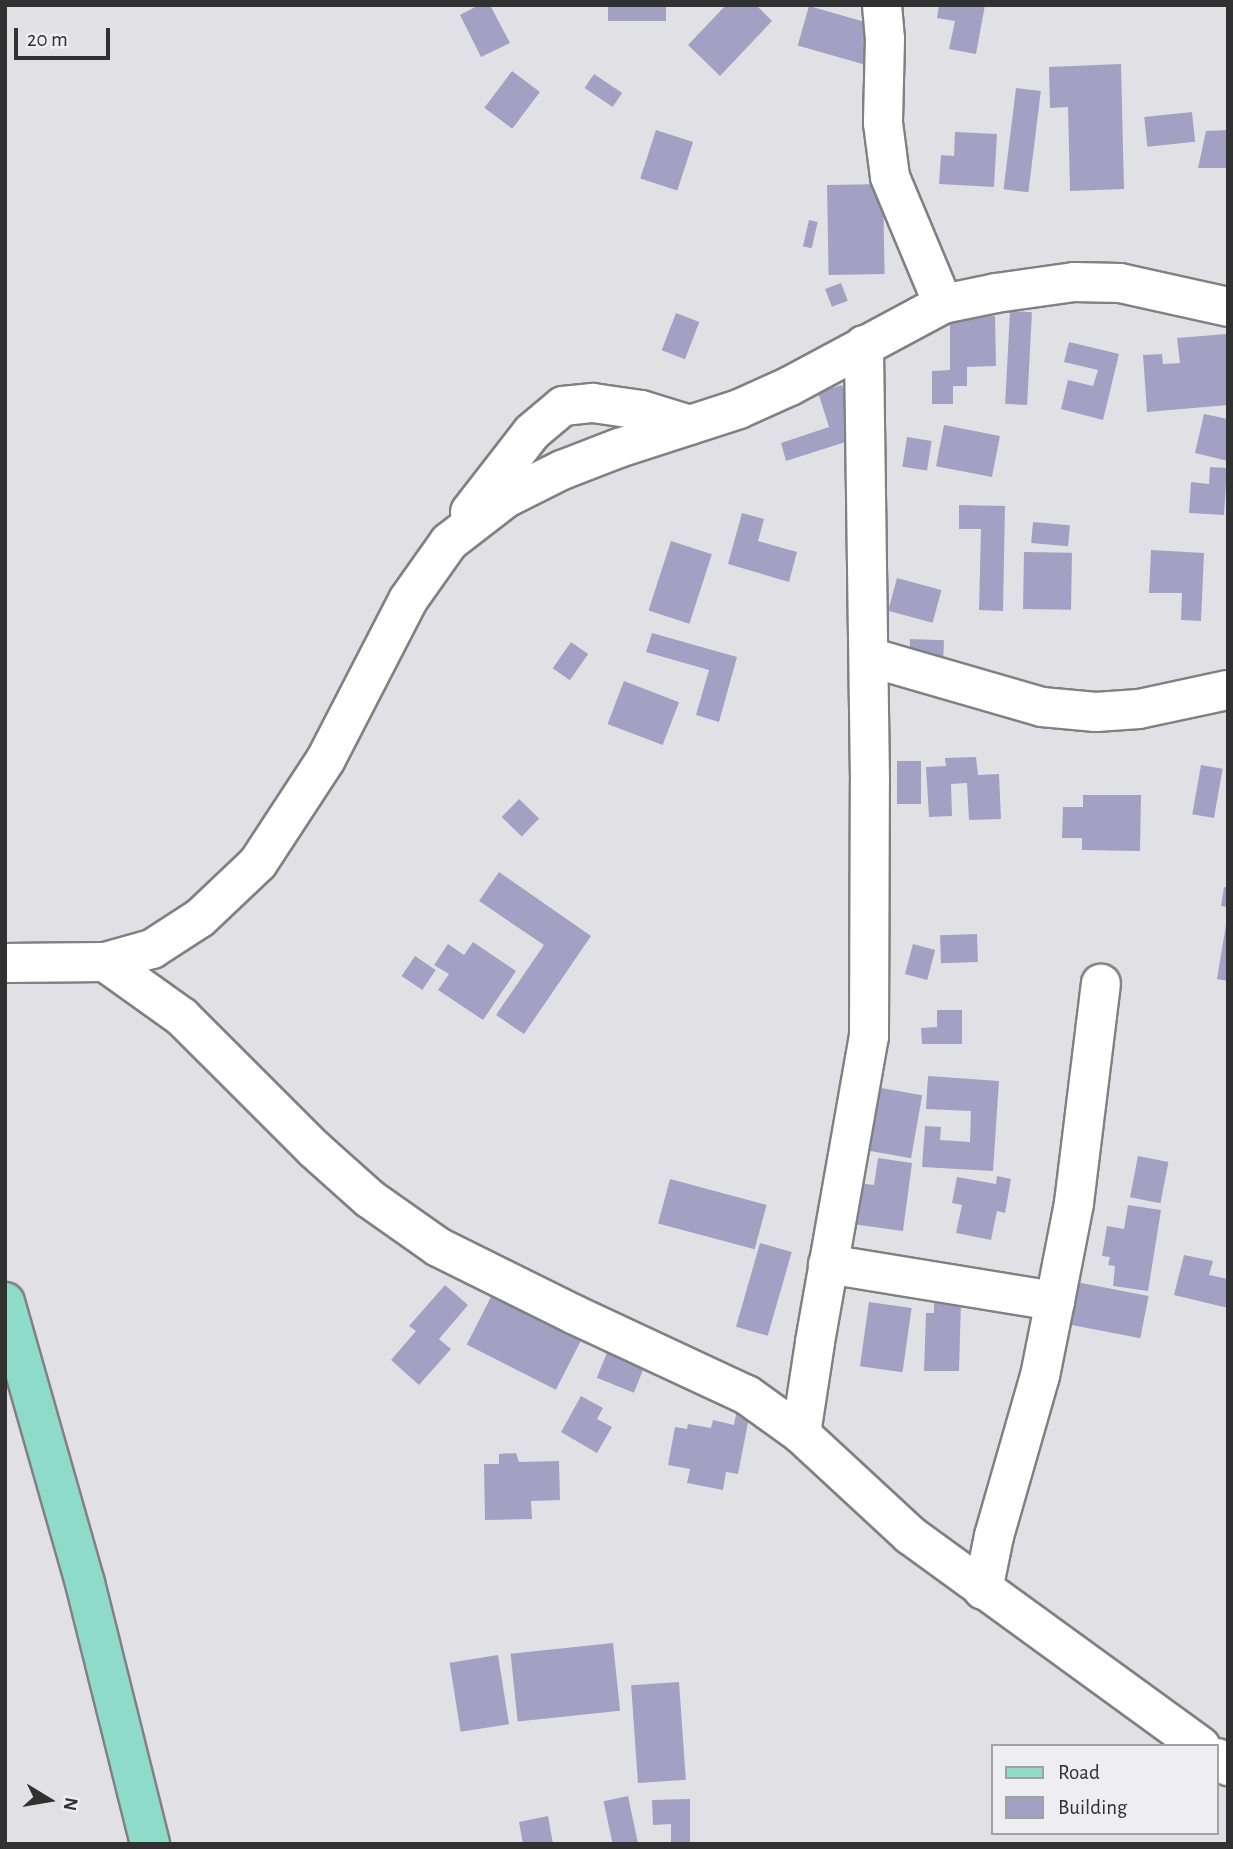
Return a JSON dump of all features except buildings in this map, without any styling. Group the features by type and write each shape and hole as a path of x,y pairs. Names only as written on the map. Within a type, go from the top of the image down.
{"main road":[{"path":"5,1302 85,1583 150,1844"}],"street":[{"path":"882,5 885,39 883,123 890,177 943,304"},
{"path":"449,542 506,498 551,475 619,448 739,409 790,386 943,304 1074,282 1120,284 1228,307"},
{"path":"802,1434 828,1264 869,1037 869,657 864,345"},
{"path":"5,962 105,962 152,949 200,918 258,863 326,759 408,600 532,432 563,406 593,403 641,410 690,425"},
{"path":"869,657 1042,707 1096,712 1139,709 1228,690"},
{"path":"105,962 182,1017 314,1149 370,1199 438,1247 573,1314 734,1388 802,1434 910,1535 1197,1744"},
{"path":"983,1590 994,1536 1040,1376 1055,1301 1076,1190 1101,984"},
{"path":"828,1264 1055,1301"}]}
